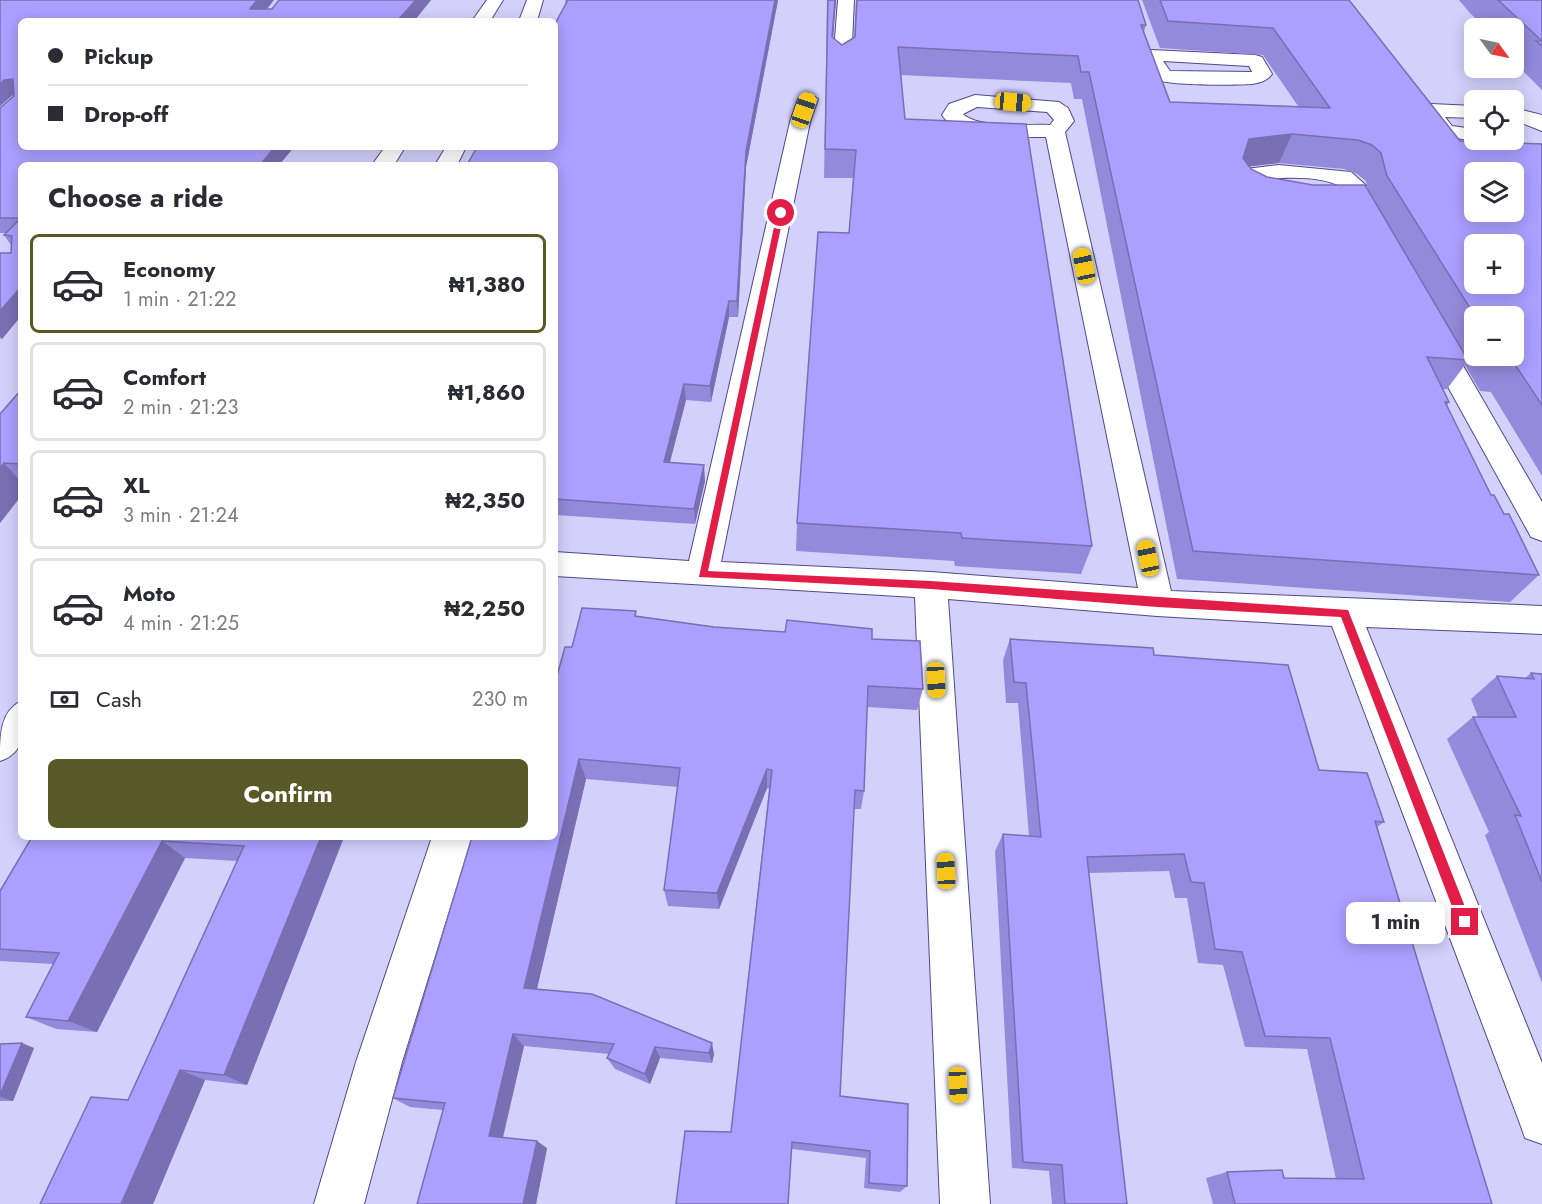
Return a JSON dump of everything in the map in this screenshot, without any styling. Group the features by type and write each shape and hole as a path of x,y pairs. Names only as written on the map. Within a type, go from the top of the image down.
{"street":[{"path":"483,18 495,0"},
{"path":"529,18 535,0"},
{"path":"842,64 846,0"},
{"path":"1143,33 1151,55 1160,74 1168,77 1253,78 1263,74 1255,61 1151,55"},
{"path":"1417,92 1445,131 1464,134"},
{"path":"702,574 800,122 808,99"},
{"path":"1431,110 1464,112"},
{"path":"1524,116 1534,118 1542,124"},
{"path":"1055,131 1157,603"},
{"path":"1524,135 1542,134"},
{"path":"1278,202 1267,201 1246,189 1246,175 1279,171 1343,177 1359,189 1347,206 1381,246"},
{"path":"1421,317 1542,529"},
{"path":"558,564 931,585 1157,603 1542,620"},
{"path":"931,585 965,1204"},
{"path":"1344,613 1542,1121"},
{"path":"0,745 18,721"},
{"path":"339,1204 379,1062 451,840"}],"building":[{"path":"0,0 257,0 250,9 272,9 279,0 416,0 400,18 18,18 18,150 272,150 262,162 18,162 18,218 0,218 0,108 14,96 13,79 4,80 0,84"},
{"path":"568,0 775,0 746,151 737,301 729,301 710,386 684,384 664,462 704,465 694,509 558,499 558,162 469,162 475,150 558,150 558,18"},
{"path":"828,0 835,0 832,37 842,45 855,37 857,0 1138,0 1146,25 1141,25 1170,102 1330,108 1273,28 1168,21 1160,0 1349,0 1460,141 1464,141 1464,150 1524,150 1524,143 1542,144 1542,405 1516,366 1524,366 1524,306 1469,306 1387,176 1381,153 1372,145 1358,140 1292,134 1249,139 1243,158 1251,169 1267,177 1313,185 1365,185 1464,353 1464,360 1427,357 1449,402 1445,402 1491,495 1494,495 1504,514 1509,514 1539,575 1193,551 1089,72 1081,72 1078,56 898,47 905,119 1026,124 1092,546 962,538 961,533 797,523 818,232 849,233 856,150 825,149"},
{"path":"1498,0 1542,0 1542,41 1524,24 1524,18 1517,18"},
{"path":"18,221 18,290 0,311 0,253 11,253 12,236 4,235"},
{"path":"18,393 18,464 4,463 0,468 0,414"},
{"path":"582,608 636,611 635,616 714,627 785,632 787,620 872,629 872,639 920,641 923,689 868,686 864,791 855,790 840,1096 908,1104 907,1186 869,1183 870,1151 792,1142 788,1204 676,1204 685,1131 731,1132 772,770 767,769 717,893 664,890 680,768 579,759 524,988 592,994 712,1043 709,1053 655,1047 645,1074 607,1058 614,1044 513,1034 489,1136 537,1141 523,1204 417,1204 445,1103 393,1098 471,840 558,840 558,672 565,647 572,647"},
{"path":"1010,639 1153,648 1154,655 1288,665 1319,770 1367,773 1384,822 1375,821 1492,1204 1235,1204 1227,1172 1282,1170 1284,1178 1364,1179 1330,1038 1265,1036 1242,952 1215,949 1204,883 1191,882 1184,854 1087,857 1127,1204 1065,1204 1062,1165 1023,1162 1003,834 1041,837 1026,683 1014,682"},
{"path":"1531,673 1542,674 1542,882 1515,815 1521,816 1473,717 1516,717 1497,676 1534,679"},
{"path":"30,840 320,840 224,1075 180,1070 121,1204 40,1204 91,1097 128,1100 244,846 162,841 68,1021 26,1017 59,953 0,949 0,891"},
{"path":"22,1043 0,1095 0,1044"}],"route":[{"path":"781,213 702,574 931,585 1157,603 1344,613 1465,922"}]}
